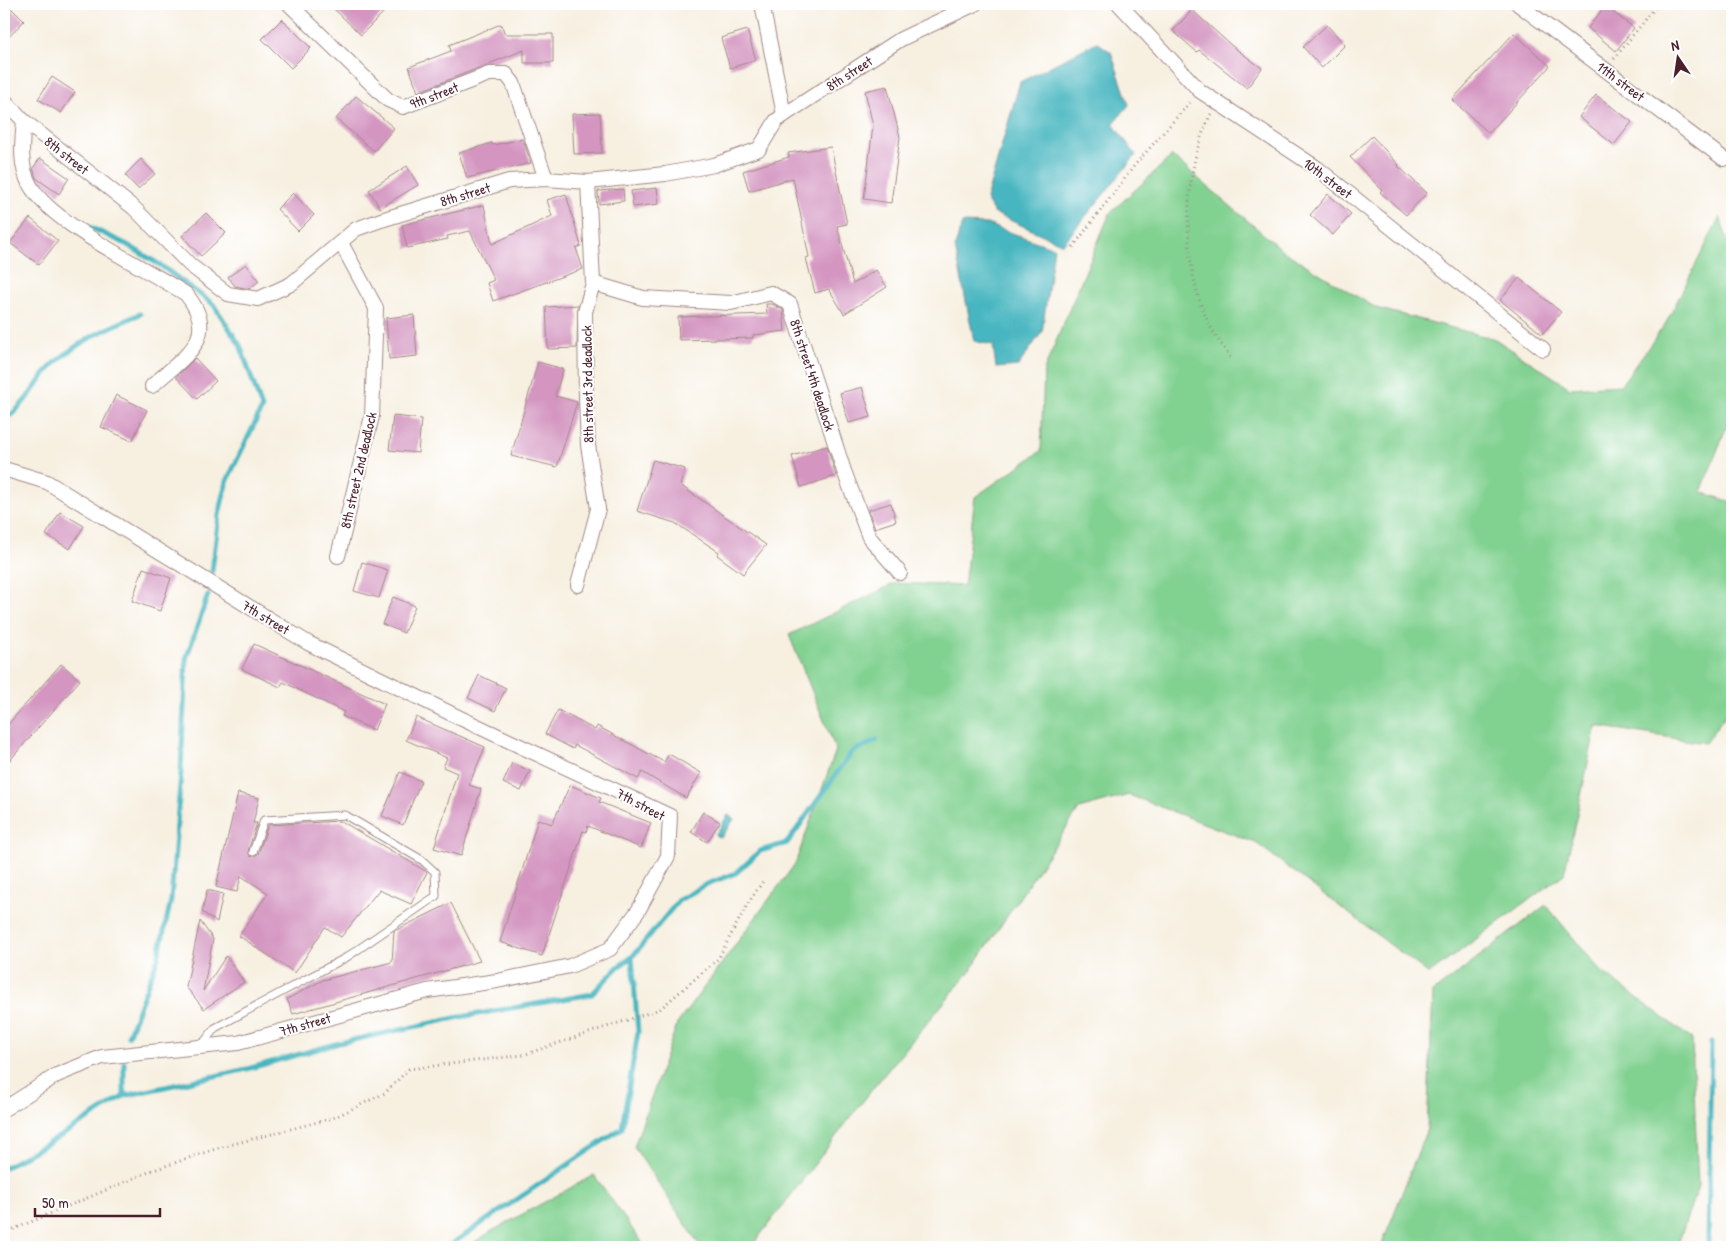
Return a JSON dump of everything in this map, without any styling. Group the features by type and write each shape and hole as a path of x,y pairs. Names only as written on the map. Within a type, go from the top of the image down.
{"street":[{"name":"9th street","path":"289,4 388,100 403,107 489,74 506,74 513,83 546,179"},
{"path":"762,4 784,115"},
{"name":"8th street","path":"4,100 24,121 134,208 190,265 228,294 258,299 291,284 342,243 356,229 508,181 546,179 588,182 664,174 714,165 759,149 776,121 784,115 901,39 975,4"},
{"name":"10th street","path":"1119,4 1200,91 1317,168 1543,349"},
{"name":"11th street","path":"1518,4 1724,159"},
{"path":"24,121 23,166 30,186 48,205 76,229 186,294 197,308 201,328 198,344 152,386"},
{"name":"8th street 3rd deadlock","path":"578,585 598,509 588,445 586,398 585,312 593,283 588,182"},
{"name":"8th street 2nd deadlock","path":"338,556 372,416 376,308 342,243"},
{"name":"8th street 4th deadlock","path":"593,283 643,298 731,303 771,293 790,304 844,472 869,538 900,573"},
{"name":"7th street","path":"4,469 47,482 308,643 460,718 670,816 668,856 638,911 610,949 570,966 497,981 427,991 238,1043 102,1057 57,1075 4,1109"}],"lane":[{"path":"199,1048 215,1028 347,956 436,896 435,872 422,860 345,815 264,820 253,852"}],"path":[{"path":"1605,69 1658,4"},
{"path":"1073,247 1134,166 1200,91"},
{"path":"1218,103 1205,127 1193,165 1189,237 1193,280 1207,320 1232,358"},
{"path":"4,1231 7,1232 151,1171 218,1148 333,1118 385,1093 409,1069 523,1056 660,1009 718,959 746,904 763,881"}],"green space":[{"path":"1172,156 1283,251 1376,308 1495,339 1570,388 1621,385 1666,323 1720,217 1732,254 1732,413 1701,492 1732,502 1732,706 1705,743 1596,726 1564,874 1429,974 1256,843 1129,795 1079,809 971,970 874,1087 751,1247 701,1247 634,1147 677,1024 795,864 836,750 789,635 895,583 964,586 975,497 1041,451 1044,370 1110,213"},
{"path":"1546,905 1600,970 1692,1039 1698,1186 1677,1247 1381,1247 1427,1129 1433,992"},
{"path":"594,1175 645,1247 467,1247 490,1232"}],"water":[{"path":"1097,42 1111,52 1129,105 1113,124 1136,155 1063,244 994,213 986,199 1020,82"},
{"path":"962,223 987,224 1054,248 1042,332 1018,366 996,368 993,345 974,341 955,247"},
{"path":"728,815 734,819 721,838 715,835"}],"building":[{"path":"4,4 7,4 24,21 4,42"},
{"path":"329,4 374,4 383,13 361,35"},
{"path":"1605,6 1634,28 1616,51 1588,28"},
{"path":"1192,10 1232,46 1262,68 1247,88 1199,50 1197,52 1173,31"},
{"path":"282,19 311,48 291,68 262,39"},
{"path":"501,24 505,34 553,34 553,63 524,63 524,50 418,92 409,67 451,51 449,45"},
{"path":"1327,25 1345,45 1322,68 1303,47"},
{"path":"747,30 756,60 730,68 721,38"},
{"path":"1514,33 1550,66 1489,133 1452,100"},
{"path":"52,77 75,92 61,113 38,99"},
{"path":"887,86 900,137 891,203 864,199 873,126 865,91"},
{"path":"1596,95 1632,122 1614,145 1579,117"},
{"path":"356,96 394,128 374,151 336,119"},
{"path":"600,113 602,153 574,154 572,114"},
{"path":"1372,136 1398,166 1427,193 1406,215 1380,192 1382,190 1350,157"},
{"path":"523,139 531,163 467,178 459,153 492,143 493,145"},
{"path":"831,147 847,224 837,226 853,284 876,270 887,287 844,314 829,289 815,293 806,258 809,257 793,178 749,191 743,171 789,157 788,153"},
{"path":"40,158 69,178 59,194 36,178 33,168"},
{"path":"141,159 155,174 138,189 125,175"},
{"path":"407,166 418,185 380,208 369,190"},
{"path":"657,188 659,204 633,207 631,191"},
{"path":"623,189 624,201 599,204 598,191"},
{"path":"293,193 314,215 298,231 277,209"},
{"path":"566,194 581,246 576,248 583,269 493,301 487,283 494,280 470,231 447,236 448,239 407,248 402,225 484,205 492,244 552,216 547,200"},
{"path":"1328,194 1351,214 1333,235 1310,215"},
{"path":"206,213 226,233 201,256 182,236"},
{"path":"30,218 58,241 39,265 10,243"},
{"path":"246,264 259,281 249,289 235,286 228,277"},
{"path":"1519,278 1561,312 1542,334 1500,300"},
{"path":"766,304 772,304 783,310 785,331 753,335 753,338 679,340 678,317 767,314"},
{"path":"578,305 577,348 548,349 546,307"},
{"path":"414,315 417,356 389,359 386,318"},
{"path":"195,358 216,381 197,399 176,377"},
{"path":"538,362 563,369 555,396 577,402 557,467 511,456"},
{"path":"862,387 871,417 849,423 840,393"},
{"path":"116,395 147,410 132,441 101,427"},
{"path":"393,416 421,419 418,453 389,450"},
{"path":"827,446 836,476 801,487 792,456"},
{"path":"653,460 685,469 680,485 766,545 743,574 717,555 719,552 675,523 637,511"},
{"path":"891,503 896,521 875,528 868,510"},
{"path":"60,512 84,526 70,549 46,535"},
{"path":"362,562 388,570 379,598 354,591"},
{"path":"143,568 171,578 160,611 132,601"},
{"path":"393,597 415,606 404,633 382,624"},
{"path":"254,644 385,704 374,730 342,716 344,712 283,682 280,687 242,669"},
{"path":"61,664 80,680 4,767 4,729"},
{"path":"479,675 506,688 495,711 468,698"},
{"path":"558,710 595,730 597,726 664,762 669,754 701,773 686,798 642,772 638,779 575,745 573,749 545,734"},
{"path":"416,717 485,747 469,785 481,789 461,856 434,848 457,773 443,767 447,758 406,740"},
{"path":"512,763 530,771 521,791 503,783"},
{"path":"400,772 421,781 403,825 382,816"},
{"path":"570,785 601,798 599,802 651,823 641,848 588,826 586,832 583,831 542,956 500,942 538,819 552,824"},
{"path":"238,793 259,798 253,823 257,823 248,851 251,857 258,854 268,825 341,821 427,872 411,904 379,890 341,937 325,927 295,973 239,936 268,893 241,876 237,892 216,887"},
{"path":"703,812 720,822 707,842 691,832"},
{"path":"207,890 223,894 217,922 202,912"},
{"path":"451,903 480,961 293,1014 287,999 323,980 392,962 394,931"},
{"path":"200,921 213,939 203,991 226,956 244,982 204,1009 186,987"}],"waterway":[{"path":"81,223 126,244 160,265 213,304 240,345 262,408 227,481 219,515 212,571"},
{"path":"4,420 23,403 50,368 70,351 104,330 140,314"},
{"path":"128,1036 158,958 171,900 181,772 186,659 208,595"},
{"path":"4,1168 64,1134 124,1096 247,1069 339,1043 455,1018 592,994 618,967 632,957 679,900 707,884 736,873 760,851 787,843 852,752 877,740"},
{"path":"447,1247 622,1128 638,1032 632,957"},
{"path":"1708,1247 1711,1043"},
{"path":"124,1063 124,1096"}]}
